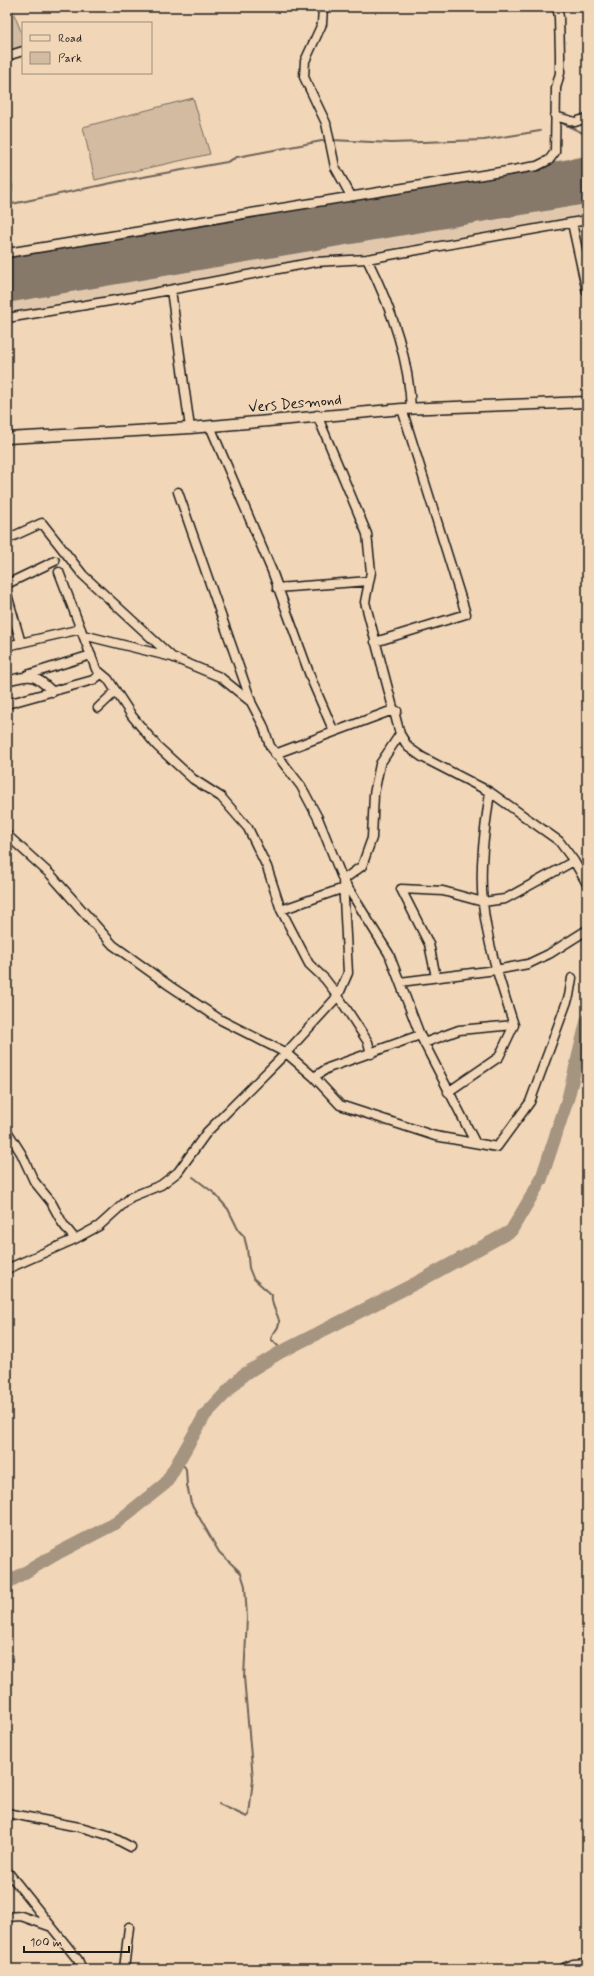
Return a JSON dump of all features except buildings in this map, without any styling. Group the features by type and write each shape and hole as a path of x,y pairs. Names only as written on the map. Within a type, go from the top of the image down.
{"main road":[{"name":"Vers Desmond","path":"7,438 190,428 317,415 407,409 587,402"}],"street":[{"path":"324,7 322,24 305,61 304,77 326,123 335,167 351,196"},
{"path":"7,253 537,166 549,160 555,152 556,88 560,73 560,17 557,7"},
{"path":"7,56 22,51"},
{"path":"555,116 575,122 587,118"},
{"path":"7,185 7,191"},
{"path":"7,318 171,290 315,262 367,259 587,220"},
{"path":"572,223 587,292"},
{"path":"367,259 395,325 410,383 407,409 466,614 375,642"},
{"path":"171,290 190,428"},
{"path":"317,415 367,534 371,572 365,602 395,710 400,734 408,747 422,757 490,792 559,842 574,860 587,884"},
{"path":"210,426 277,588 312,681 334,732"},
{"path":"178,492 251,702 263,725 275,754 301,786 318,818 343,884 390,954 420,1035 474,1142"},
{"path":"7,539 42,523 83,575 172,657"},
{"path":"7,584 55,562"},
{"path":"59,572 96,669 116,691 132,716 157,746 193,779 221,796 248,828 267,867 281,910 309,964 324,978 338,996 368,1042 371,1054"},
{"path":"277,588 369,581"},
{"path":"7,594 8,602 21,642"},
{"path":"7,646 21,642 82,632 172,657 220,676 251,702"},
{"path":"7,681 91,655"},
{"path":"7,704 93,680 101,674"},
{"path":"28,675 41,680 53,692"},
{"path":"98,708 116,691"},
{"path":"275,754 395,710"},
{"path":"281,910 343,884 362,866 372,838 374,794 380,764 400,734"},
{"path":"448,1092 499,1057 514,1025 496,970 483,902 483,845 490,792"},
{"path":"7,835 51,875 112,945 170,986 221,1020 286,1053 314,1077 340,1105 435,1136 497,1147 530,1102 568,996 572,978"},
{"path":"436,977 429,944 401,889 443,891 483,902 505,899 574,860"},
{"path":"7,1269 75,1239 99,1226 131,1197 161,1185 178,1172 207,1132 286,1053 338,996 348,973 343,884"},
{"path":"400,982 496,970 528,964 549,954 587,930"},
{"path":"424,1043 458,1030 514,1025"},
{"path":"314,1077 328,1068 371,1054 420,1035"},
{"path":"7,1131 21,1153 34,1181 51,1202 63,1224 75,1239"},
{"path":"7,1813 84,1828 108,1835 131,1847"},
{"path":"7,1871 78,1960 82,1969"},
{"path":"7,1917 21,1916 50,1926"},
{"path":"124,1969 129,1927"},
{"path":"561,1969 573,1964 587,1963"}],"shaded area":[{"path":"587,155 587,215 7,314 7,255 289,208"}],"green space":[{"path":"7,7 11,7 22,34 22,49 7,53"},
{"path":"193,98 210,154 95,180 83,127"}],"waterway":[{"path":"562,123 587,135"},
{"path":"332,140 391,143 484,140 540,131"},
{"path":"7,205 126,180 227,162 237,157 327,140"},
{"path":"7,1583 60,1552 116,1523 166,1483 205,1415 243,1375 279,1353 418,1282 511,1231 541,1180 568,1098 587,1020"},
{"path":"193,1177 214,1193 228,1209 239,1231 244,1236 249,1268 253,1278 272,1295 273,1304 279,1321 271,1339 278,1346 279,1353"},
{"path":"179,1459 186,1469 187,1485 191,1503 219,1552 241,1573 245,1586 247,1618 244,1677 253,1779 249,1815 247,1817 219,1804"}],"runway":[{"path":"7,279 587,180"}]}
